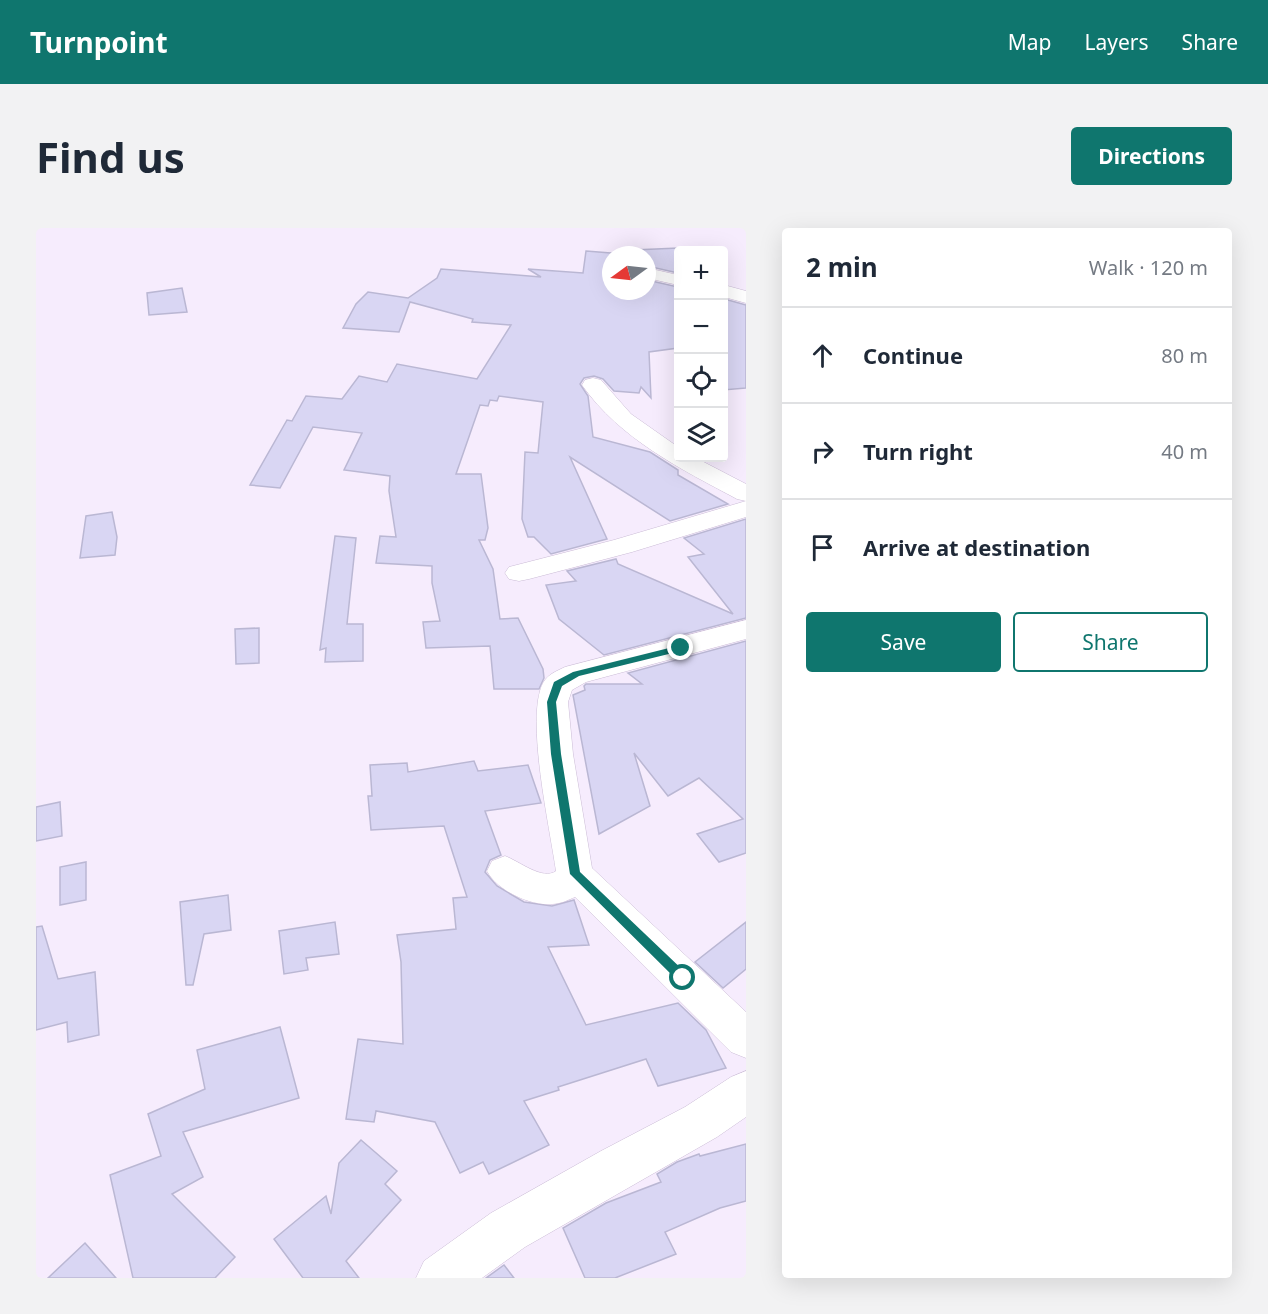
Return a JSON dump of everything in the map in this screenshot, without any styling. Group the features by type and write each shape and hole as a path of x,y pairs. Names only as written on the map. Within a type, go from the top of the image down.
{"street":[{"path":"656,275 674,279"},
{"path":"728,292 746,297"},
{"path":"593,385 623,419 674,454"},
{"path":"688,462 746,494"},
{"path":"519,573 623,546 746,509"},
{"path":"746,629 576,674 558,684 552,702 556,754 575,874 746,1039"},
{"path":"505,871 529,886 542,890 556,888 570,882 575,874"},
{"path":"441,1278 508,1230 701,1122 746,1092"}],"building":[{"path":"674,248 674,272 656,268 656,249"},
{"path":"586,251 602,252 602,300 656,300 656,282 674,286 674,349 649,352 651,398 641,387 639,393 614,391 603,379 594,376 584,378 580,384 588,396 593,437 650,452 678,470 678,475 728,504 670,521 570,457 607,539 551,554 534,537 528,537 522,519 525,452 538,453 543,402 499,396 497,401 490,400 488,406 480,405 456,474 481,474 488,528 485,540 479,540 493,569 500,619 518,618 543,669 544,678 539,689 494,689 490,646 426,648 423,622 440,621 432,583 432,566 376,563 380,536 396,537 389,491 390,476 344,470 362,433 313,427 280,488 250,485 287,420 292,421 306,396 342,399 359,376 387,382 397,364 477,379 511,325 472,322 473,319 410,302 399,332 343,328 356,304 368,292 408,298 437,278 441,269 541,277 528,269 583,273"},
{"path":"182,288 187,312 149,315 147,293"},
{"path":"728,300 746,305 746,388 728,390"},
{"path":"112,512 117,537 115,555 80,558 86,516"},
{"path":"746,519 746,618 604,655 559,619 546,585 576,581 567,571 616,559 618,564 733,614 688,557 704,554 684,538"},
{"path":"335,536 356,538 347,624 363,624 363,661 325,662 326,648 320,650"},
{"path":"259,628 259,663 236,664 235,629"},
{"path":"746,641 746,853 719,862 697,834 743,819 699,778 668,796 634,753 650,806 599,834 573,695 585,690 586,684 642,684 628,673"},
{"path":"474,761 478,771 528,765 541,803 485,811 501,855 490,860 485,872 497,886 524,902 552,906 574,900 589,945 548,947 586,1025 678,1003 706,1030 726,1068 658,1086 646,1059 558,1087 559,1090 524,1101 549,1145 489,1174 483,1162 460,1173 435,1122 376,1111 374,1122 346,1119 358,1039 403,1044 401,962 397,935 456,929 453,898 467,897 444,826 371,830 368,796 372,796 370,765 407,763 408,772"},
{"path":"60,802 62,836 36,841 36,807"},
{"path":"86,862 86,900 60,905 60,867"},
{"path":"228,895 231,930 204,934 193,985 186,985 180,902"},
{"path":"335,922 339,954 306,958 308,970 284,974 279,931"},
{"path":"746,922 746,969 723,988 695,962"},
{"path":"42,926 58,979 95,972 99,1035 68,1042 67,1022 36,1030 36,927"},
{"path":"280,1027 299,1098 183,1132 203,1177 172,1194 235,1257 215,1278 133,1278 110,1175 161,1156 148,1114 205,1089 197,1050"},
{"path":"361,1140 397,1171 385,1184 401,1200 346,1261 359,1278 303,1278 274,1239 326,1196 331,1214 339,1163"},
{"path":"746,1144 746,1201 720,1208 665,1232 676,1254 615,1278 585,1278 563,1228 606,1203 661,1182 657,1174 677,1162 699,1154 700,1156"},
{"path":"85,1243 116,1278 48,1278"},
{"path":"504,1265 514,1278 486,1278"}],"route":[{"path":"681,648 576,674 558,684 552,702 556,754 575,874 683,978"}]}
